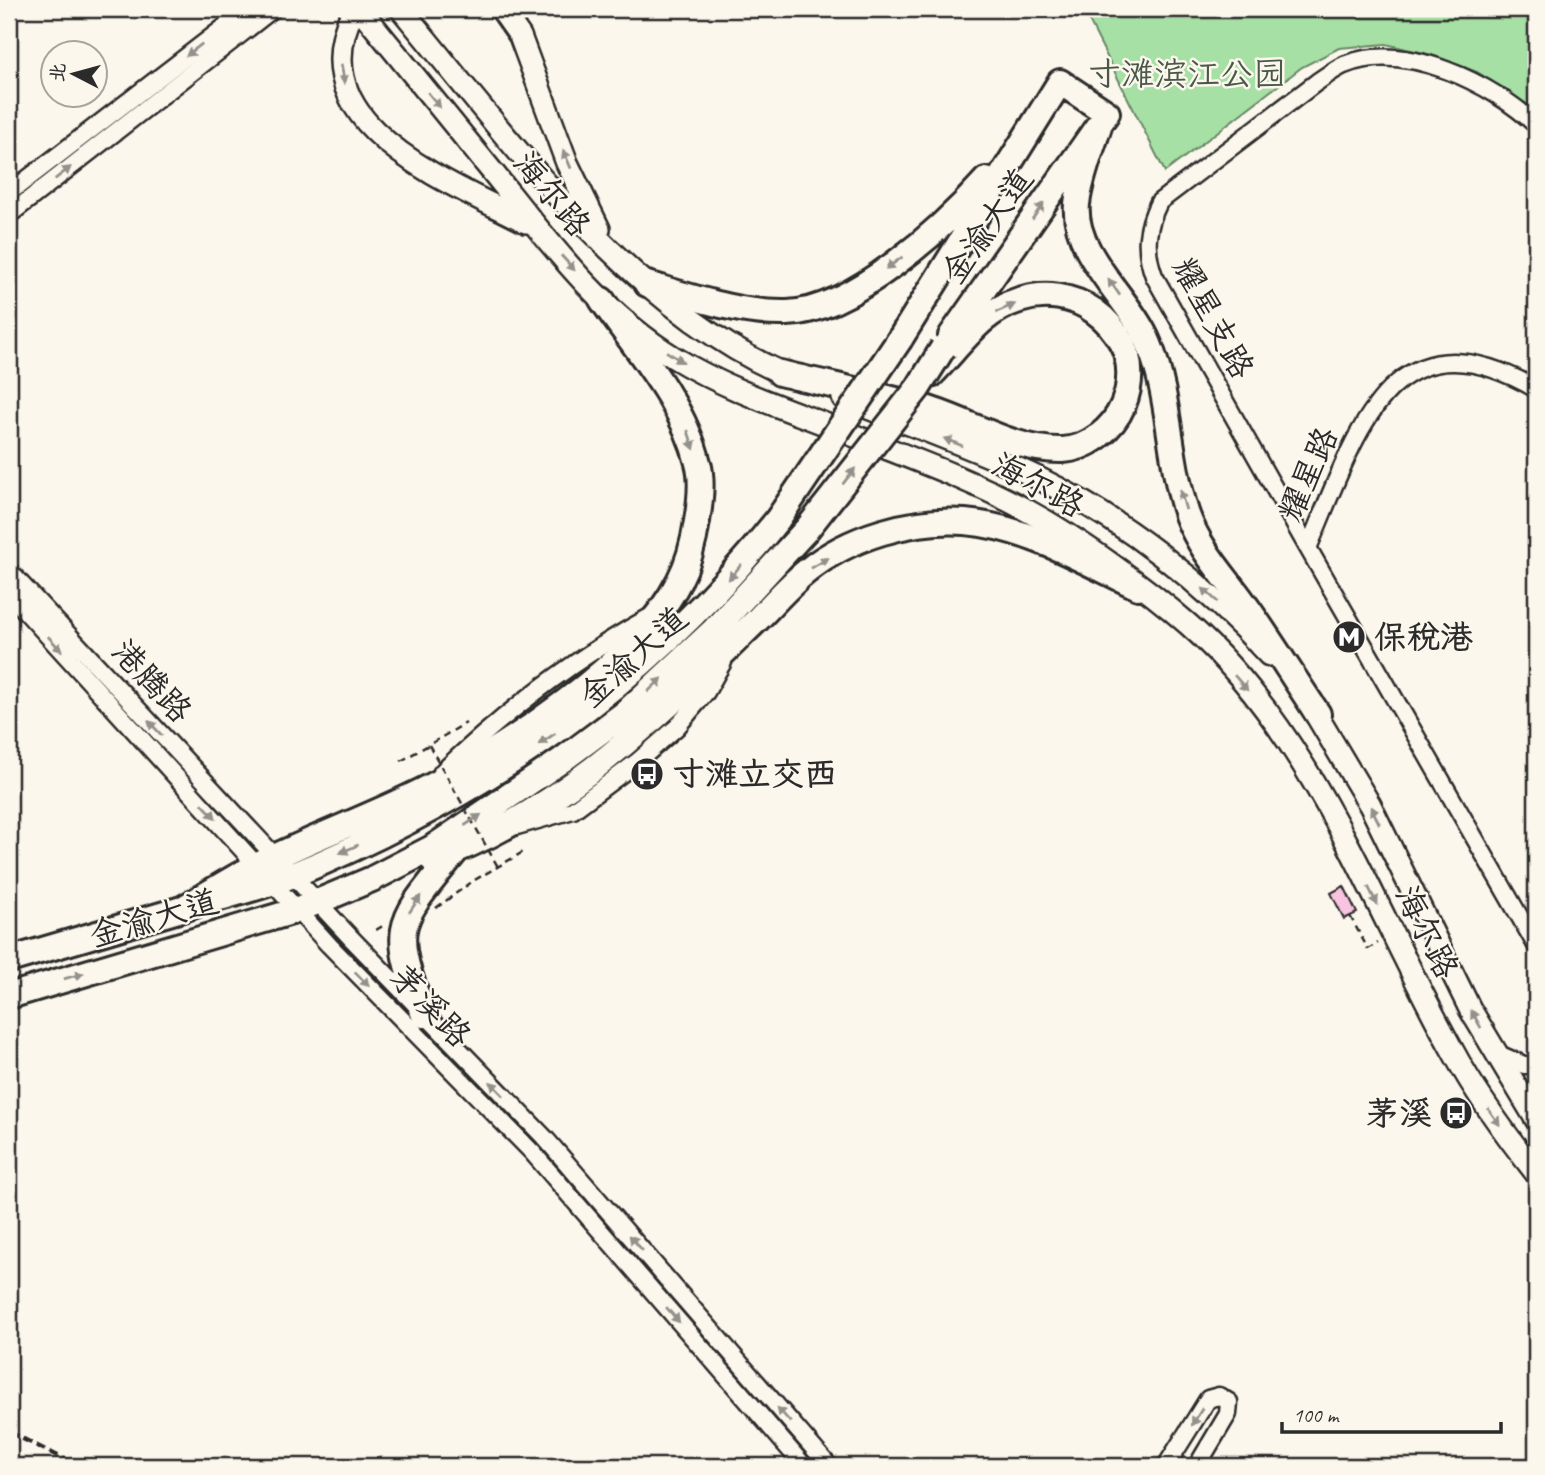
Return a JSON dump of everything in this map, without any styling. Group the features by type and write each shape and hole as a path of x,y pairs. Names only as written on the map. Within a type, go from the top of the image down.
{"highway":[{"name":"金渝大道","path":"9,960 182,909 275,869 439,806 491,777 561,729 698,613 734,574 778,519 900,339 1060,82 1104,118 949,349 807,530 723,621 624,714 562,760 432,848 372,879 308,906 9,996"},
{"path":"1104,118 1077,207 1085,244 1139,322 1149,342 1162,386 1180,492 1198,539 1210,562 1243,602 1318,714"},
{"path":"647,284 748,311 789,314 824,307 859,288 947,220 1032,126"},
{"path":"780,373 926,408 1015,442 1064,450 1085,444 1101,435 1122,407 1128,388 1125,348 1115,330 1084,303 1065,295 1043,296 1001,308 949,349"},
{"path":"275,869 478,760 578,690 631,644 659,612 679,582 693,546 699,508 699,466 687,428 669,396 601,300"},
{"path":"372,879 457,851 530,811 593,769 644,727 808,570 881,532 924,524 964,522 1007,529 1047,544 1138,587"},
{"path":"424,1015 405,961 403,933 412,905 457,851"}],"main road":[{"path":"354,9 345,26 339,55 346,92 368,126 417,164 535,227"},
{"name":"海尔路","path":"360,9 535,227 601,300 670,355 722,385 903,455 1028,511 1087,548 1189,625 1289,742 1334,818 1454,1053 1480,1097 1536,1173"},
{"name":"海尔路","path":"401,9 526,159 606,244 647,284 711,332 780,373 984,454 1081,502 1203,589 1257,641 1318,714 1370,805 1494,1052 1536,1119"},
{"path":"501,9 520,36 567,163 606,244"}],"street":[{"path":"9,193 248,9"},
{"path":"9,215 273,9"},
{"name":"耀星支路","path":"1308,548 1154,276 1147,258 1146,240 1150,220 1159,202 1317,82 1345,65 1372,59 1427,65 1463,77 1497,94 1536,125"},
{"name":"耀星路","path":"1536,388 1505,371 1477,363 1449,361 1422,367 1398,380 1373,407 1355,439 1308,548 1536,945"},
{"name":"港腾路","path":"9,571 252,831"},
{"name":"茅溪路","path":"9,593 275,869 532,1152 804,1466"},
{"name":"茅溪路","path":"252,831 275,869"},
{"name":"茅溪路","path":"308,906 424,1015 545,1138 829,1466"},
{"path":"1494,1052 1524,1065 1536,1065"},
{"path":"1166,1466 1208,1399 1219,1396 1229,1402 1228,1415 1197,1466"}],"path":[{"path":"401,761 466,723"},
{"path":"429,745 498,867"},
{"path":"430,913 473,881 525,852"},
{"path":"1350,916 1368,949 1393,935"}],"green space":[{"name":"寸滩滨江公园","path":"1083,9 1536,9 1536,110 1477,72 1428,54 1386,44 1339,48 1302,67 1165,172"}],"building":[{"path":"1344,886 1357,913 1344,919 1331,893"}],"railway":[{"path":"9,1432 78,1466"}],"place":[{"name":"保税港","path":"1349,637"},
{"name":"寸滩立交西","path":"647,774"},
{"name":"茅溪","path":"1456,1113"}]}
